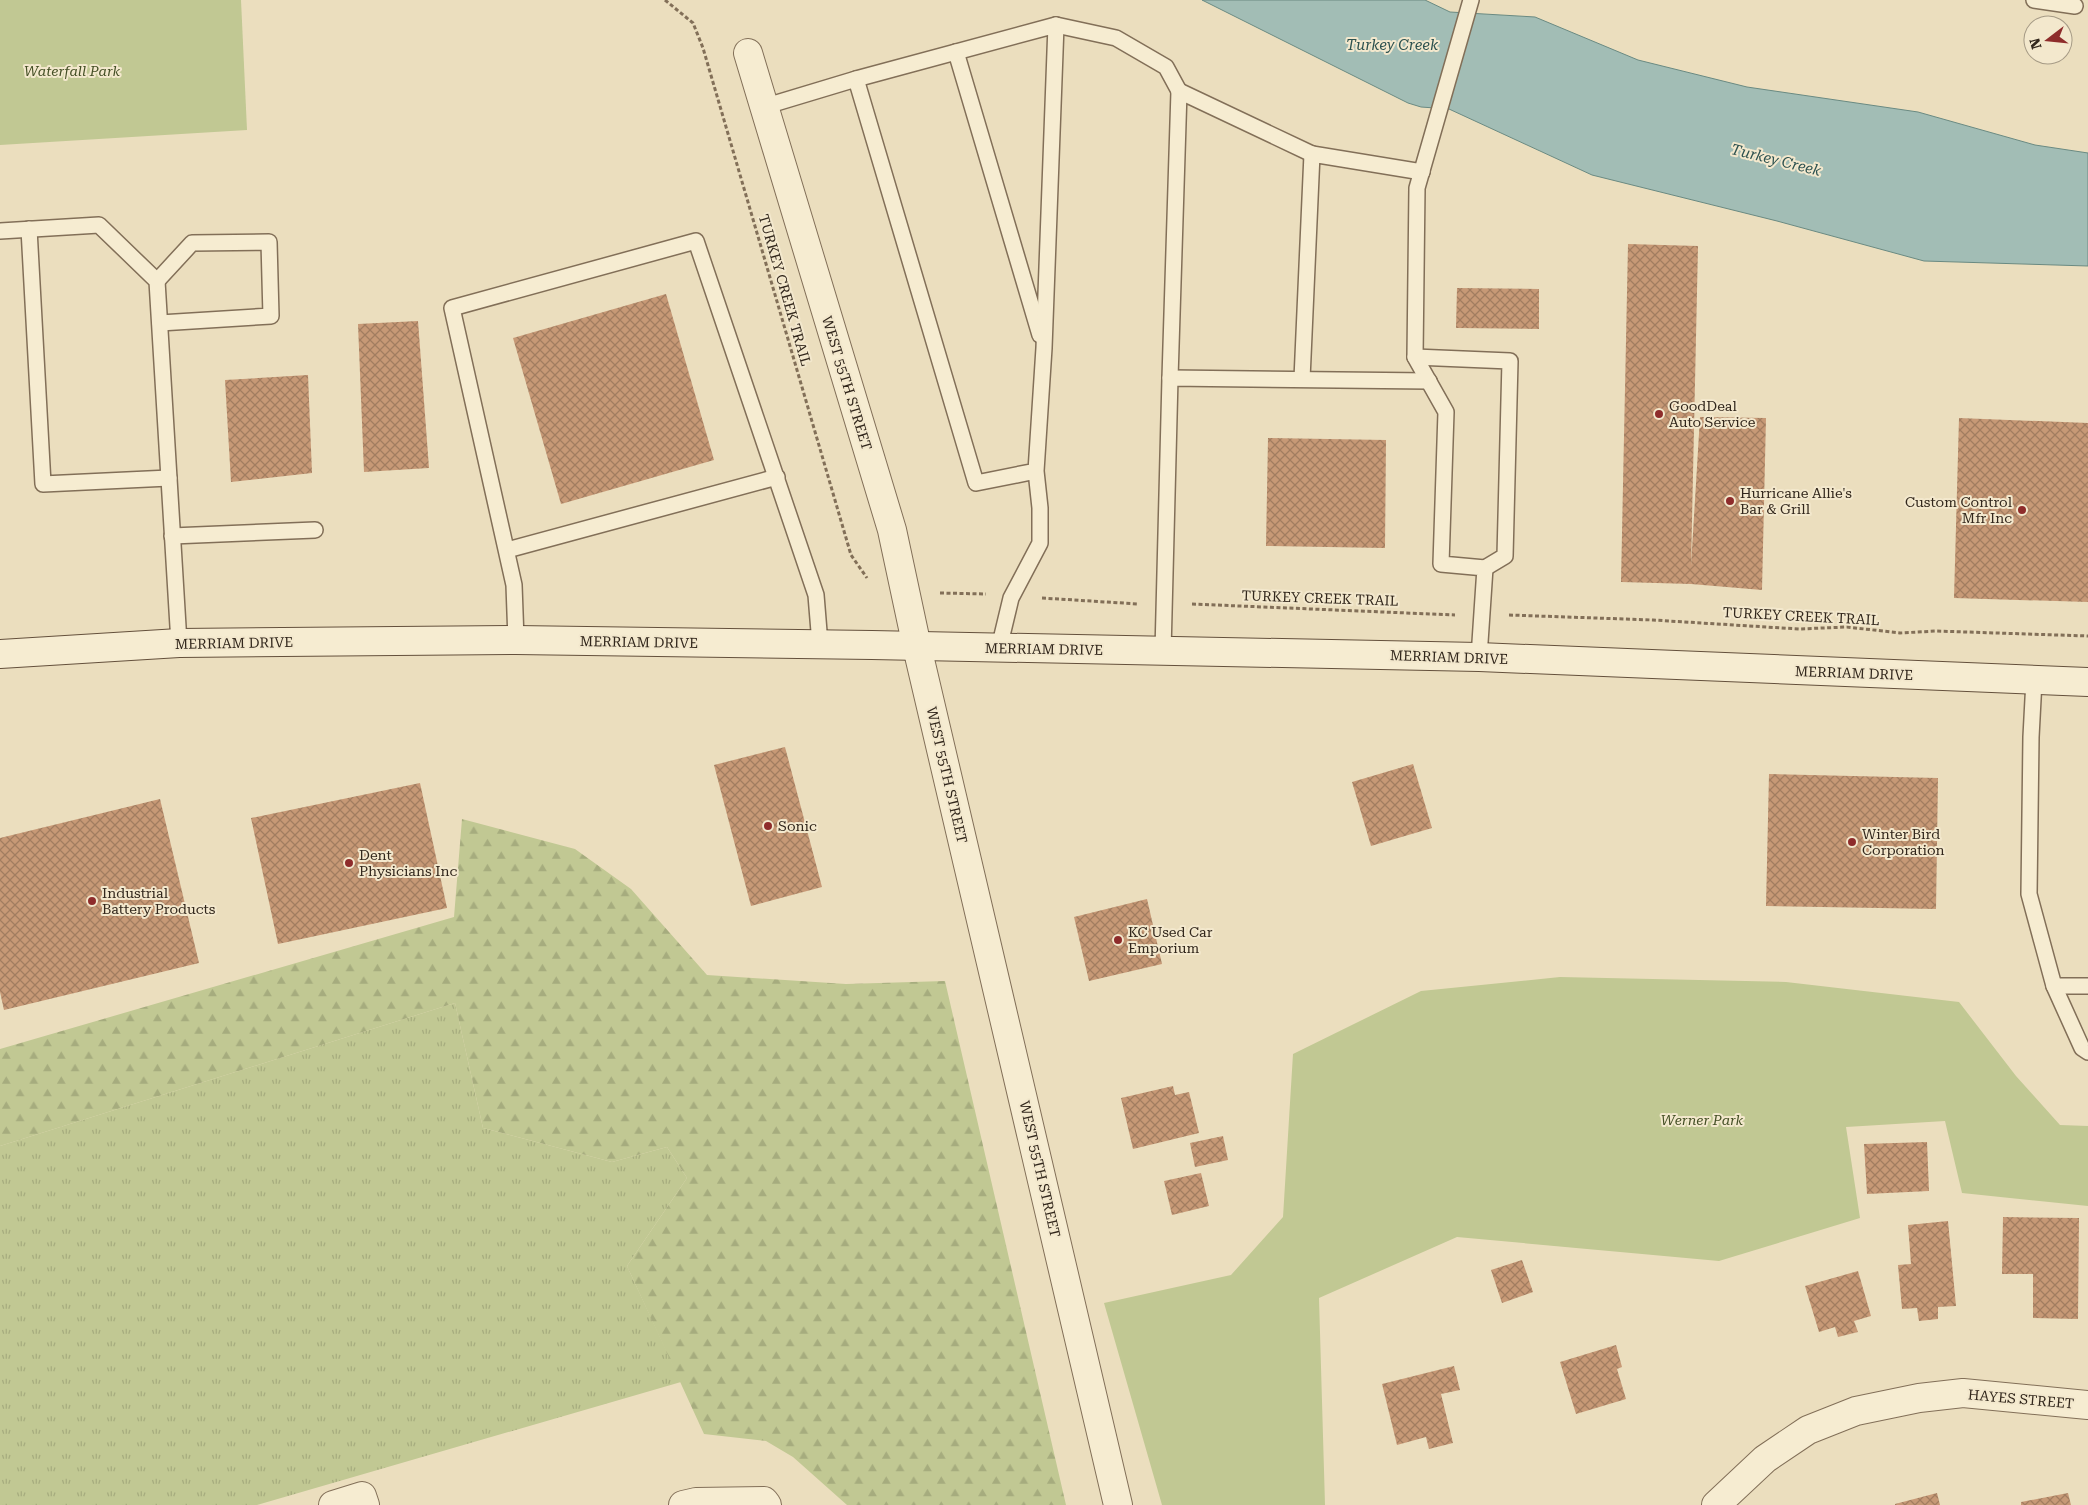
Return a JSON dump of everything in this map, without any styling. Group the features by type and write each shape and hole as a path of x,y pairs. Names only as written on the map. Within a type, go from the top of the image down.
{"main road":[{"name":"WEST 55TH STREET","path":"748,53 892,530 917,646 1118,1505"},
{"name":"MERRIAM DRIVE","path":"0,654 179,643 516,640 820,644 1479,657 2088,682"},
{"name":"HAYES STREET","path":"1716,1505 1766,1459 1808,1430 1856,1411 1920,1398 1963,1393 2088,1405"},
{"path":"333,1505 362,1496 365,1505"},
{"path":"683,1505 696,1502 764,1501 767,1505"}],"lane":[{"path":"2034,0 2079,4"},
{"path":"1415,357 1510,361 1505,556 1485,568 1441,564 1446,412 1415,357 1417,188 1471,1"},
{"path":"999,648 1011,598 1040,543 1040,508 1036,471 1044,348 1056,25"},
{"path":"763,107 856,79 1056,25 1116,38 1166,67 1179,91 1163,651"},
{"path":"956,52 1044,348"},
{"path":"856,79 976,483 1036,471"},
{"path":"1179,91 1312,154 1422,172"},
{"path":"1302,379 1312,154"},
{"path":"0,231 99,225 157,281 179,643"},
{"path":"29,229 42,484 169,478"},
{"path":"516,640 514,585 452,308 696,241 816,595 820,644"},
{"path":"157,281 192,243 269,242 271,316 160,323"},
{"path":"1170,378 1428,380"},
{"path":"507,550 777,477"},
{"path":"172,536 315,530"},
{"path":"1479,657 1485,568"},
{"path":"2034,680 2031,737 2029,894 2054,986 2082,1048 2088,1052"},
{"path":"2054,986 2088,986"}],"path":[{"name":"TURKEY CREEK TRAIL","path":"665,0 693,23 703,48 851,555 870,582"},
{"path":"940,593 988,594"},
{"path":"1047,598 1121,603"},
{"name":"TURKEY CREEK TRAIL","path":"1195,604 1444,614"},
{"name":"TURKEY CREEK TRAIL","path":"1513,615 1653,620 1798,629 1847,627 1900,633 1936,631 2088,636"}],"green space":[{"name":"Waterfall Park","path":"0,0 241,0 247,130 0,145"},
{"path":"462,819 575,849 631,889 707,975 846,984 945,981 1066,1505 847,1505 793,1457 766,1441 704,1434 627,1266 687,1178 667,1147 612,1162 483,1128 455,1003 0,1146 0,1049 454,917"},
{"name":"Werner Park","path":"1560,977 1786,982 1959,1002 2016,1076 2060,1125 2088,1126 2088,1206 1962,1193 1945,1121 1846,1127 1860,1218 1719,1261 1457,1237 1319,1298 1325,1505 1162,1505 1104,1303 1231,1275 1283,1217 1293,1054 1421,991"},
{"path":"455,1003 483,1128 612,1162 667,1147 687,1178 627,1266 681,1382 257,1505 0,1505 0,1146"}],"water":[{"name":"Turkey Creek","path":"1202,0 1425,0 1450,12 1535,17 1638,60 1747,87 1918,112 2035,145 2088,153 2088,266 1924,261 1777,221 1592,175 1449,109 1421,107 1408,103"}],"building":[{"name":"GoodDeal Auto Service","path":"1628,244 1698,246 1691,566 1700,417 1766,418 1762,590 1691,584 1621,582"},
{"path":"1457,288 1539,289 1539,329 1456,328"},
{"path":"666,294 714,460 561,504 513,338"},
{"path":"418,321 429,468 364,472 358,324"},
{"path":"308,375 312,473 231,482 225,380"},
{"name":"Custom Control Mfr Inc","path":"1959,418 2088,423 2088,602 1954,598"},
{"path":"1268,438 1386,440 1385,548 1266,546"},
{"name":"Sonic","path":"785,747 822,887 751,906 714,765"},
{"path":"1413,764 1432,828 1371,846 1352,782"},
{"name":"Winter Bird Corporation","path":"1769,774 1938,778 1936,909 1766,906"},
{"name":"Dent Physicians Inc","path":"420,783 447,908 278,944 251,818"},
{"name":"Industrial Battery Products","path":"160,799 199,963 4,1010 0,992 0,838"},
{"name":"KC Used Car Emporium","path":"1147,899 1162,964 1089,981 1074,917"},
{"path":"1173,1086 1175,1095 1189,1092 1199,1133 1133,1149 1121,1098"},
{"path":"1223,1136 1228,1160 1195,1167 1190,1143"},
{"path":"1927,1142 1929,1191 1867,1194 1864,1144"},
{"path":"1201,1173 1209,1206 1172,1215 1164,1181"},
{"path":"2003,1217 2079,1218 2078,1319 2033,1318 2033,1274 2002,1274"},
{"path":"1948,1221 1956,1306 1938,1307 1938,1319 1919,1321 1917,1308 1902,1309 1898,1265 1911,1264 1908,1225"},
{"path":"1522,1260 1533,1292 1502,1303 1491,1270"},
{"path":"1858,1271 1871,1316 1854,1321 1858,1332 1838,1337 1835,1327 1819,1332 1805,1286"},
{"path":"1616,1345 1622,1367 1617,1369 1626,1399 1576,1414 1560,1362"},
{"path":"1454,1366 1460,1390 1441,1394 1453,1443 1429,1449 1426,1437 1397,1445 1382,1384"},
{"path":"1937,1493 1940,1505 1895,1505 1895,1504"},
{"path":"2068,1493 2071,1505 2021,1505 2021,1502"}],"place":[{"name":"GoodDeal Auto Service","path":"1659,414"},
{"name":"Hurricane Allie's Bar & Grill","path":"1730,501"},
{"name":"Custom Control Mfr Inc","path":"2022,510"},
{"name":"Sonic","path":"768,826"},
{"name":"Winter Bird Corporation","path":"1852,842"},
{"name":"Dent Physicians Inc","path":"349,863"},
{"name":"Industrial Battery Products","path":"92,901"},
{"name":"KC Used Car Emporium","path":"1118,940"}]}
